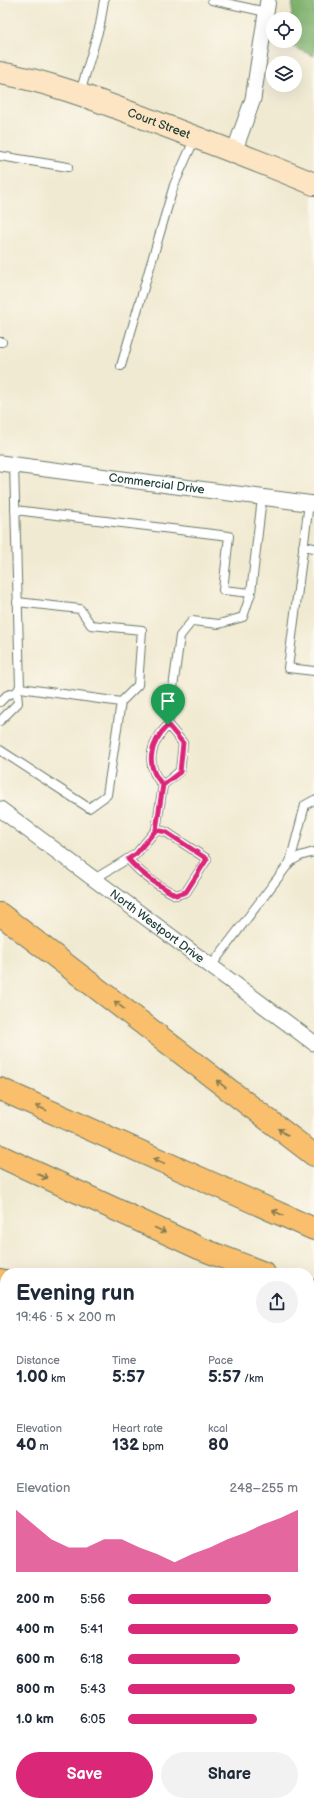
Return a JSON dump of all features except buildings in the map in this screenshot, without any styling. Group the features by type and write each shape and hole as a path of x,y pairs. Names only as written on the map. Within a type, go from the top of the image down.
{"highway":[{"path":"0,914 314,1155"},
{"path":"8,1093 314,1229"},
{"path":"3,1158 199,1248 251,1268"}],"main road":[{"name":"Court Street","path":"0,73 17,76 80,94 196,137 314,184"}],"street":[{"path":"234,152 253,99 267,6"},
{"name":"Commercial Drive","path":"7,463 262,498 311,503"},
{"name":"North Westport Drive","path":"0,809 314,1043"}],"lane":[{"path":"80,94 100,25 104,0"},
{"path":"212,0 267,6"},
{"path":"121,366 174,185 196,137"},
{"path":"0,156 68,166"},
{"path":"0,721 18,702 15,510 7,463"},
{"path":"163,785 156,778 151,768 153,746 168,725 180,636 192,621 219,624 243,617 251,593 262,498"},
{"path":"311,503 303,546 288,668 314,671"},
{"path":"15,510 230,536 223,590 251,593"},
{"path":"303,546 314,548"},
{"path":"0,750 89,808 107,795 121,702 138,685 142,630 91,625 80,609 17,602"},
{"path":"0,702 7,695 18,690 121,702"},
{"path":"94,879 136,854 156,830 163,785 180,772 183,743 168,725"},
{"path":"290,862 305,805 314,800"},
{"path":"128,859 136,868 167,891 176,895 186,892 207,859 166,832 156,830"},
{"path":"211,966 290,862 300,856 314,852"}],"green space":[{"path":"293,0 314,0 314,56 295,48 302,48 302,12 292,12"}],"route":[{"path":"168,725 153,746 151,768 156,778 163,785 156,830 136,854 128,859 136,868 167,891 176,895 186,892 207,859 166,832 156,830 163,785 180,772 183,743 168,725"}]}
